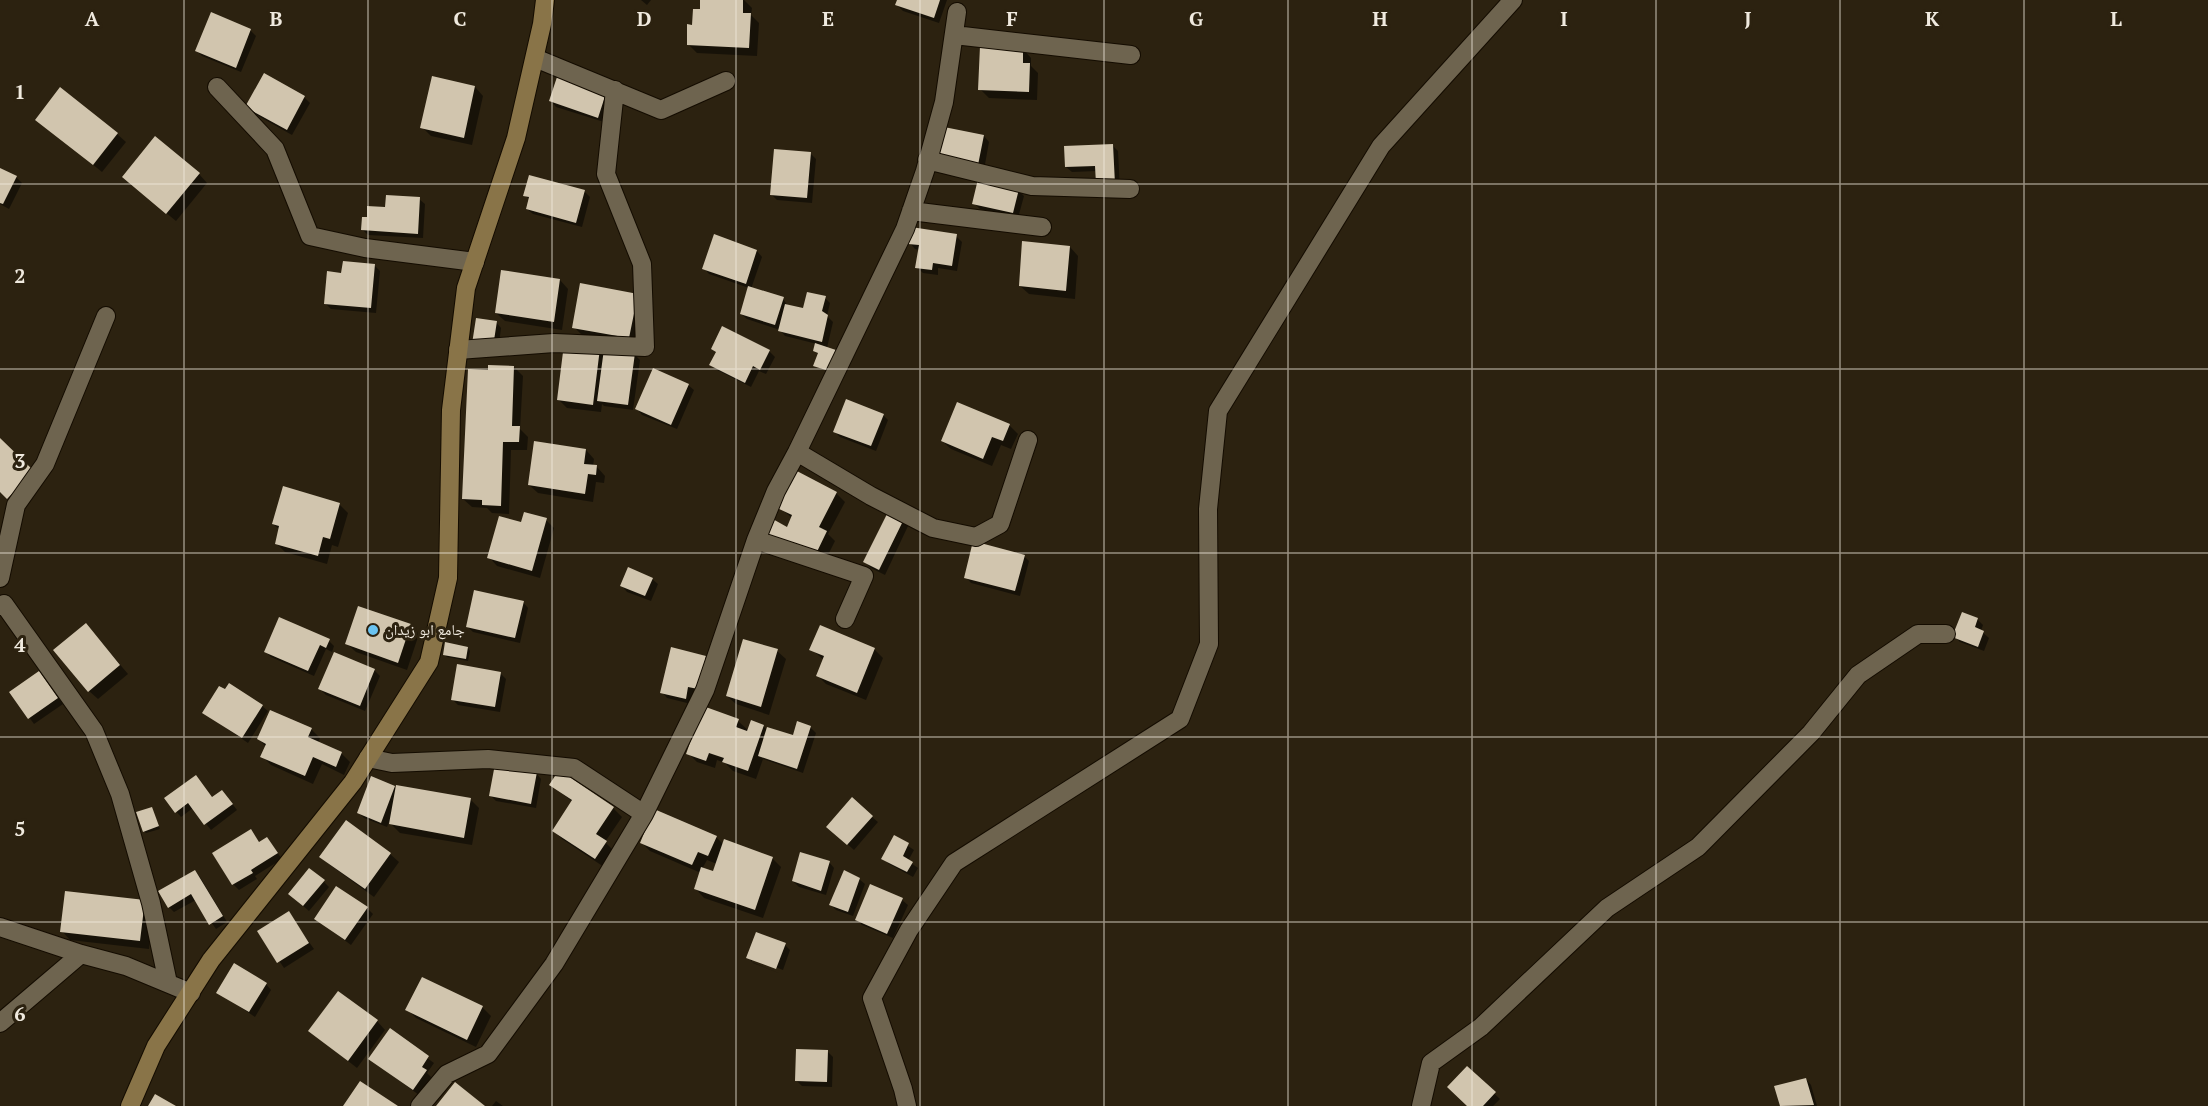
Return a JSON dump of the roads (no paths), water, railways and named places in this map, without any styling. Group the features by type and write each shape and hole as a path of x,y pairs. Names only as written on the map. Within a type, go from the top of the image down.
{"street":[{"path":"130,1106 156,1046 211,960 353,782 429,662 448,578 451,410 466,288 516,138 542,24 544,0"},
{"path":"907,1106 872,998 909,930 954,863 1180,719 1209,644 1208,509 1218,411 1381,146 1513,0"},
{"path":"420,1106 447,1074 488,1054 554,964 644,814 705,690 756,540 776,491 862,321 905,229 944,102 957,12"},
{"path":"954,34 1131,55"},
{"path":"535,58 661,110 726,81"},
{"path":"217,87 274,149 310,236 365,248 475,262"},
{"path":"458,350 554,342 645,347 642,264 606,174 615,90"},
{"path":"927,160 1032,186 1130,189"},
{"path":"911,211 1042,227"},
{"path":"0,579 16,506 45,464 106,316"},
{"path":"797,452 871,496 933,528 976,537 1000,524 1028,441"},
{"path":"756,540 864,576 845,619"},
{"path":"1,601 94,731 120,794 151,903 168,983"},
{"path":"1421,1106 1431,1063 1481,1027 1607,908 1698,847 1811,733 1858,675 1918,634 1946,634"},
{"path":"368,758 392,763 488,759 574,768 644,814"},
{"path":"0,927 81,954 126,966 191,993"},
{"path":"0,1023 81,954"}],"place":[{"name":"جامع ابو زيدان","path":"373,630"}]}
